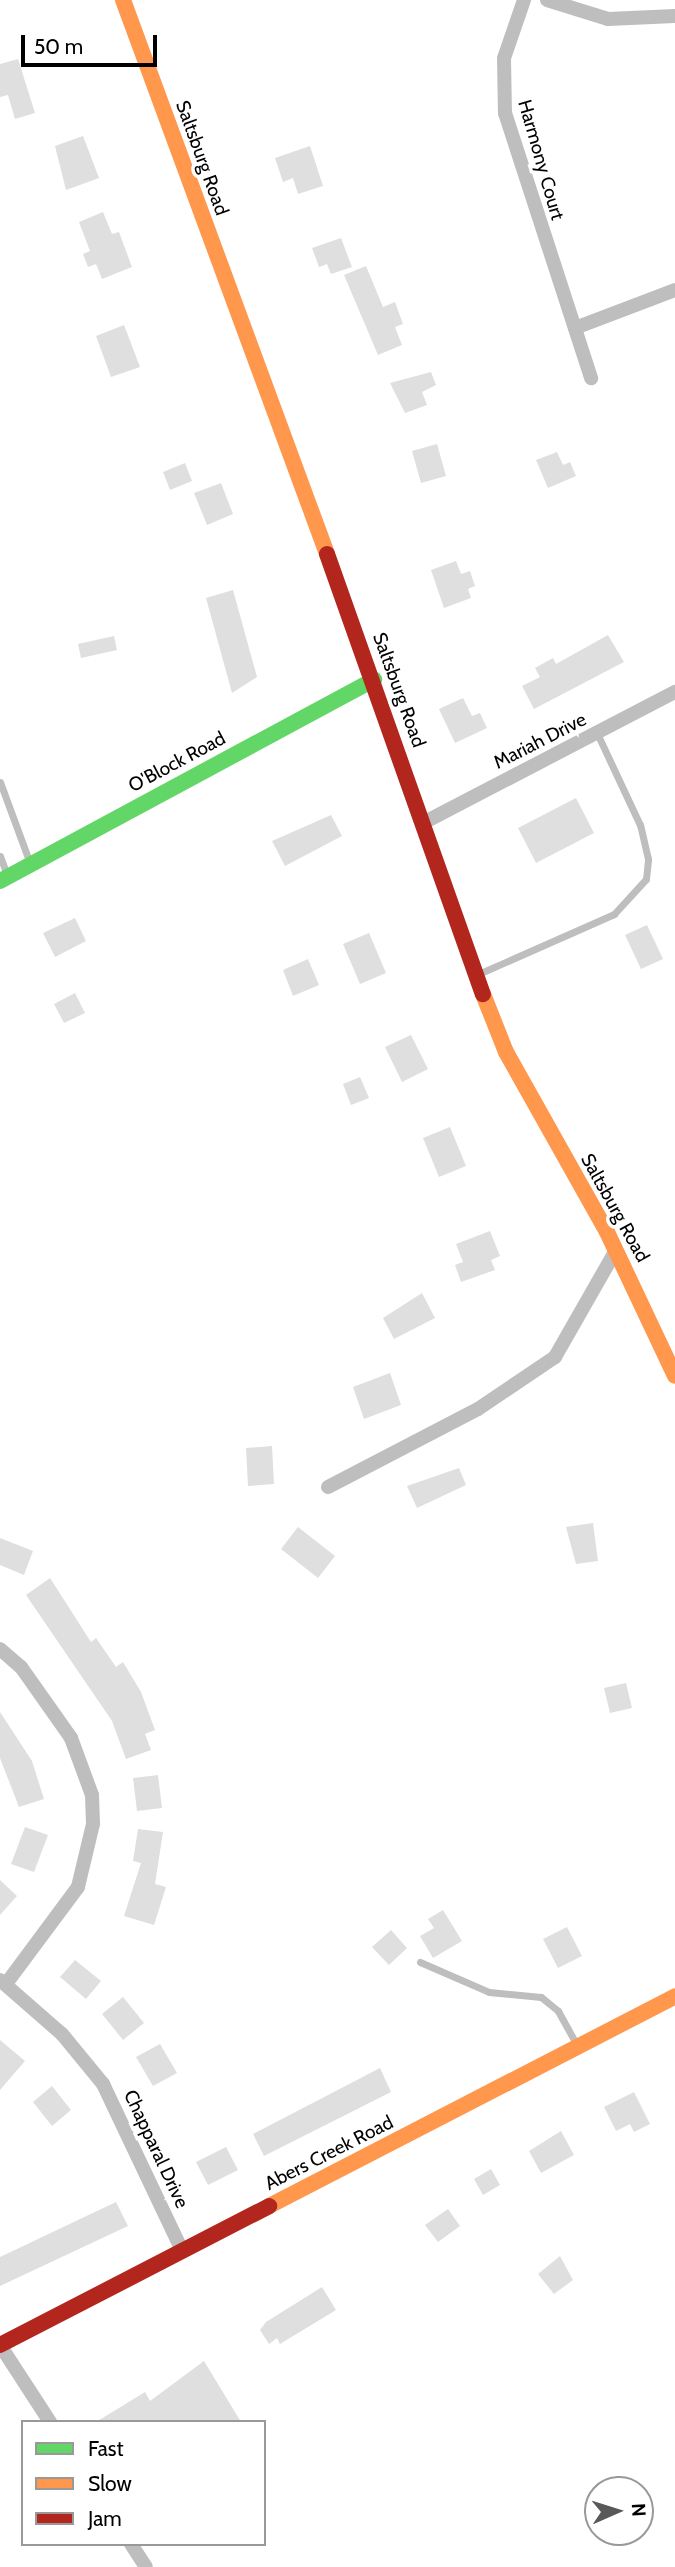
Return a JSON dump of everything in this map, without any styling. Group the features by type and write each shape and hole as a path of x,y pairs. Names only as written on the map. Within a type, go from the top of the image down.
{"main road":[{"name":"Saltsburg Road","path":"123,0 374,680 475,975 506,1052 616,1250 675,1376"},
{"name":"O'Block Road","path":"4,879 374,680"},
{"name":"Abers Creek Road","path":"0,2345 579,2049 675,1996"}],"street":[{"name":"Harmony Court","path":"524,0 505,58 505,113 591,378"},
{"path":"547,0 608,19 675,16"},
{"path":"575,328 675,290"},
{"name":"Mariah Drive","path":"423,823 675,692"},
{"path":"328,1487 478,1409 555,1357 616,1250"},
{"path":"0,1649 21,1667 71,1738 92,1795 93,1824 78,1887 3,1982"},
{"name":"Chapparal Drive","path":"3,1982 62,2034 103,2084 182,2250"},
{"path":"0,2345 49,2420"},
{"path":"132,2546 146,2567"}],"lane":[{"path":"475,975 614,914 646,879 649,859 640,825 597,733"},
{"path":"0,782 30,865"},
{"path":"0,856 4,879"},
{"path":"420,1962 489,1992 541,1997 558,2011 579,2049"}],"building":[{"path":"18,59 35,113 15,119 8,95 0,97 0,64"},
{"path":"83,136 99,178 66,190 55,146"},
{"path":"310,146 323,186 298,194 293,178 283,182 275,158"},
{"path":"103,212 112,234 119,232 132,267 102,279 96,264 88,267 83,254 90,251 79,222"},
{"path":"341,238 352,267 331,274 327,264 319,267 312,248"},
{"path":"366,266 383,307 395,302 403,324 395,327 402,345 378,355 344,275"},
{"path":"124,325 140,367 111,377 96,336"},
{"path":"431,372 436,385 422,392 427,405 405,413 390,383"},
{"path":"437,444 446,476 421,483 412,451"},
{"path":"557,452 563,465 570,462 576,476 548,488 536,460"},
{"path":"185,463 192,481 170,490 163,472"},
{"path":"221,483 233,514 207,525 194,493"},
{"path":"456,561 461,574 470,571 475,586 468,589 471,598 444,608 431,570"},
{"path":"233,590 257,677 232,693 206,598"},
{"path":"608,635 624,662 534,709 522,686 540,677 535,668 553,658 556,664"},
{"path":"114,636 117,650 81,658 78,644"},
{"path":"463,698 472,716 480,713 487,728 455,743 439,709"},
{"path":"576,798 594,833 536,863 518,828"},
{"path":"331,815 342,836 285,866 272,841"},
{"path":"75,918 86,941 55,957 43,933"},
{"path":"647,925 663,959 641,969 625,935"},
{"path":"369,933 386,973 360,984 343,944"},
{"path":"308,959 319,985 293,996 283,970"},
{"path":"75,993 85,1013 64,1023 54,1004"},
{"path":"411,1035 428,1069 402,1082 385,1047"},
{"path":"360,1077 369,1098 351,1105 343,1084"},
{"path":"450,1127 466,1166 439,1177 423,1138"},
{"path":"490,1231 500,1256 491,1260 495,1270 461,1282 455,1265 463,1262 456,1244"},
{"path":"422,1293 435,1318 394,1339 383,1318"},
{"path":"390,1373 401,1405 364,1419 353,1387"},
{"path":"272,1446 274,1484 248,1486 246,1448"},
{"path":"459,1468 466,1485 417,1508 407,1486"},
{"path":"593,1523 598,1561 576,1564 566,1527"},
{"path":"298,1527 335,1556 318,1578 281,1549"},
{"path":"0,1538 33,1551 24,1575 0,1565"},
{"path":"50,1578 91,1642 96,1638 116,1667 123,1662 141,1692 155,1730 145,1734 151,1750 126,1759 112,1721 26,1595"},
{"path":"626,1683 632,1708 610,1713 604,1688"},
{"path":"0,1712 32,1761 44,1799 19,1807 0,1758"},
{"path":"158,1775 162,1808 137,1811 133,1778"},
{"path":"25,1827 48,1835 34,1872 11,1864"},
{"path":"138,1829 163,1832 155,1884 166,1887 154,1925 124,1916 141,1863 133,1861"},
{"path":"0,1880 17,1896 0,1915"},
{"path":"443,1910 462,1941 433,1958 420,1936 434,1928 428,1919"},
{"path":"567,1927 582,1956 558,1968 543,1939"},
{"path":"391,1930 407,1948 389,1965 372,1947"},
{"path":"75,1960 101,1981 86,1999 60,1977"},
{"path":"123,1997 144,2023 123,2040 102,2014"},
{"path":"0,2040 25,2061 0,2090"},
{"path":"160,2044 177,2073 153,2086 136,2057"},
{"path":"380,2068 391,2092 264,2156 253,2134"},
{"path":"52,2086 71,2110 52,2126 33,2102"},
{"path":"634,2092 650,2124 634,2132 630,2124 616,2131 604,2107"},
{"path":"561,2131 574,2155 541,2173 529,2151"},
{"path":"226,2147 238,2170 208,2185 196,2162"},
{"path":"491,2169 500,2185 483,2195 474,2179"},
{"path":"116,2202 128,2226 0,2286 0,2257"},
{"path":"448,2209 460,2226 438,2242 425,2225"},
{"path":"560,2256 573,2280 554,2294 538,2274"},
{"path":"322,2287 336,2310 280,2344 277,2338 269,2344 260,2330 266,2322"},
{"path":"204,2361 240,2420 99,2420 145,2392 150,2401"}],"traffic: fast":[{"path":"0,881 374,680"}],"traffic: slow":[{"path":"123,0 327,554"},
{"path":"483,994 506,1052 607,1232 675,1376"},
{"path":"269,2206 675,1996"}],"traffic: jam":[{"path":"327,554 483,994"},
{"path":"0,2345 269,2206"}]}
